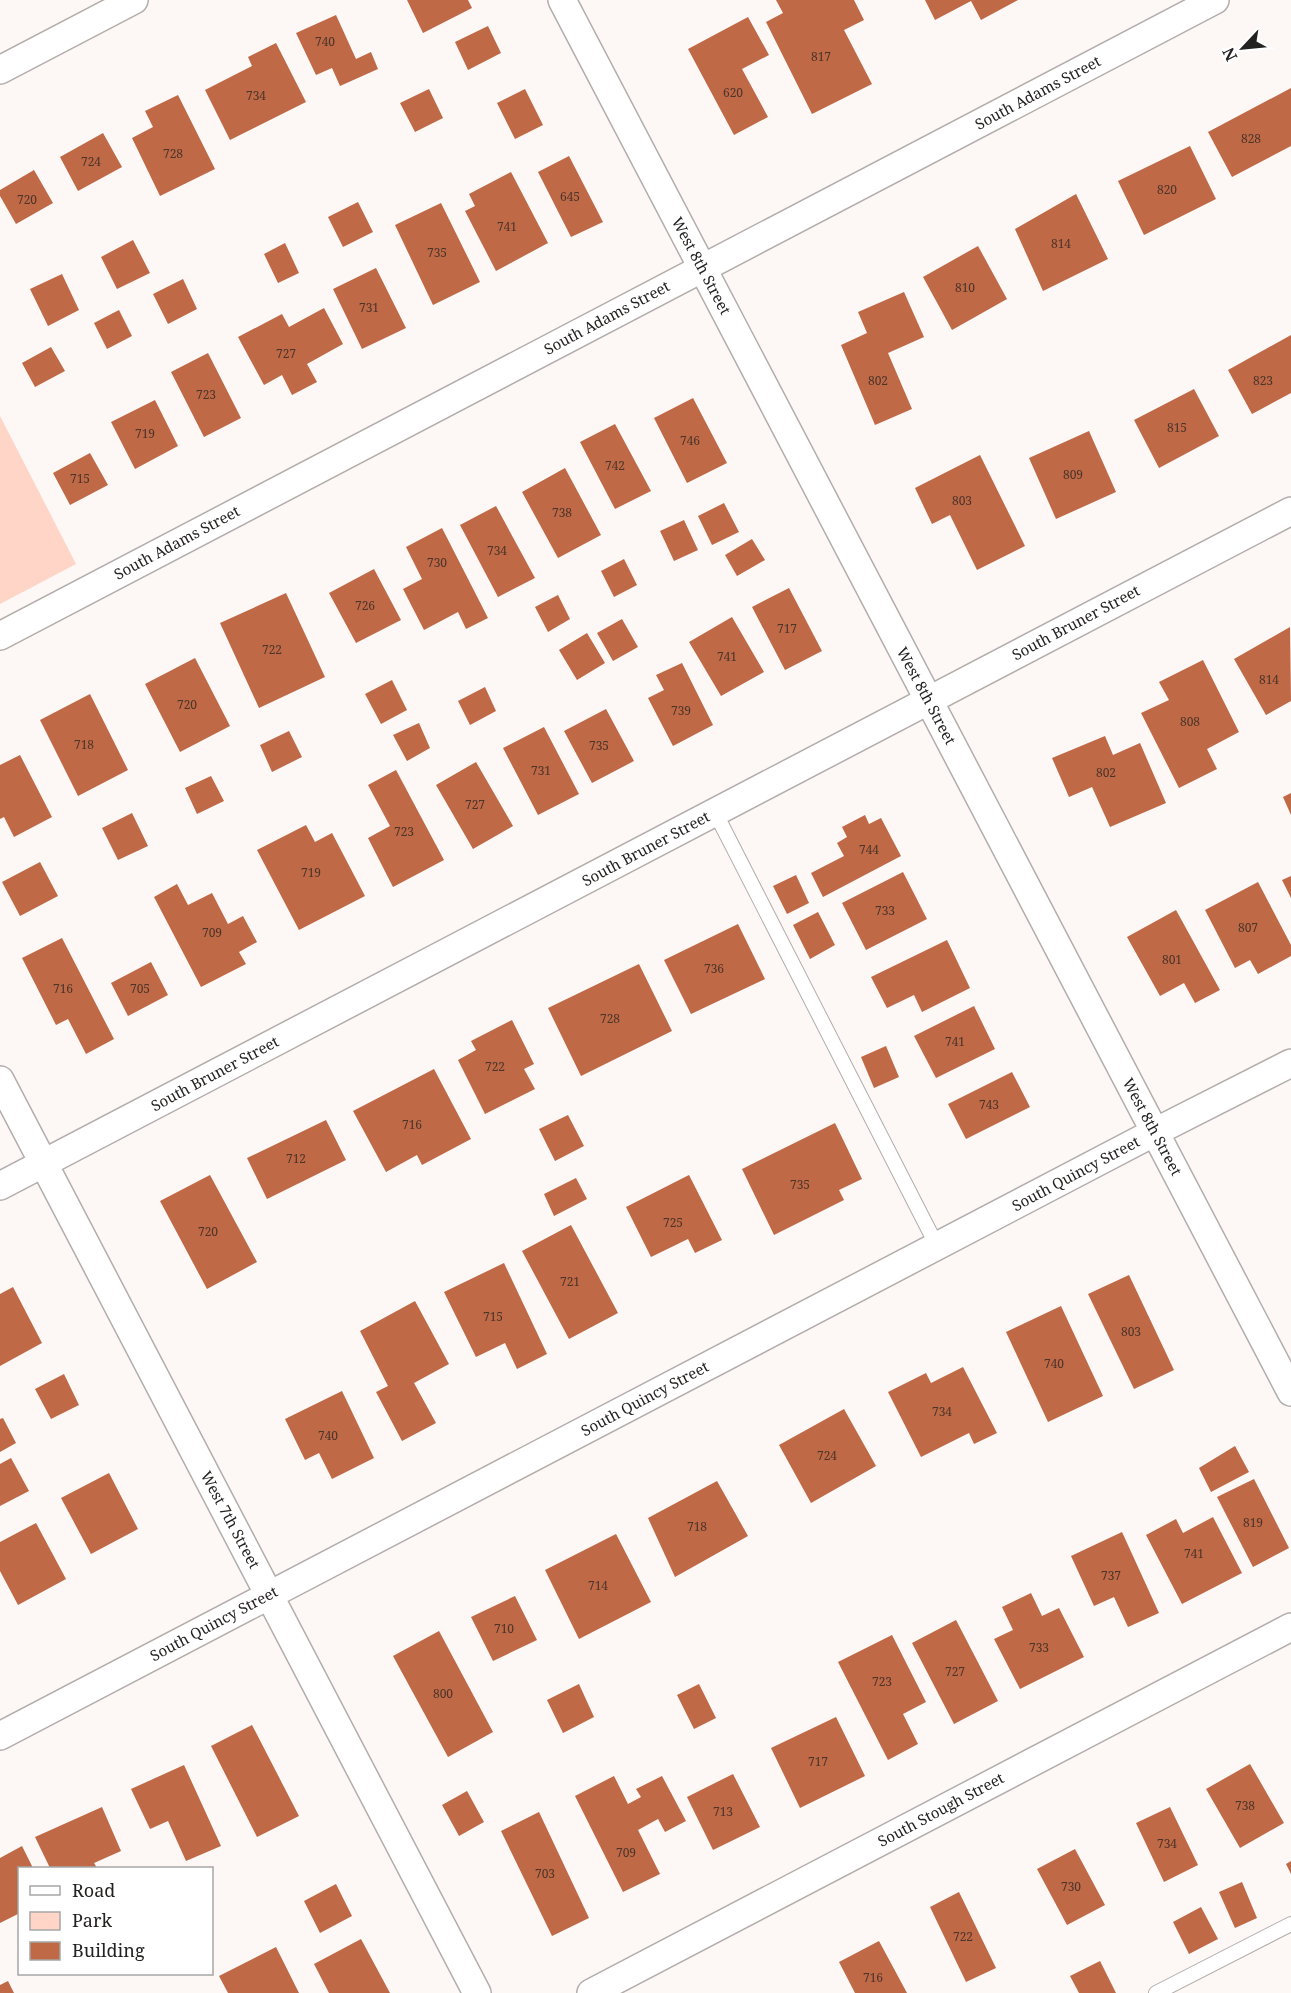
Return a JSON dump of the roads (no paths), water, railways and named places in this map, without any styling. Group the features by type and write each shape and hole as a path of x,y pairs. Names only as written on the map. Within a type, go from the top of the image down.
{"street":[{"path":"0,70 134,0"},
{"name":"West 8th Street","path":"562,0 1291,1392"},
{"name":"South Adams Street","path":"0,636 1215,0"},
{"name":"South Bruner Street","path":"0,1186 1291,511"},
{"name":"South Quincy Street","path":"0,1736 1291,1063"},
{"name":"West 7th Street","path":"0,1080 477,1993"},
{"name":"South Stough Street","path":"591,1993 1291,1627"}],"lane":[{"path":"715,812 937,1246"},
{"path":"1156,1993 1291,1924"}]}
